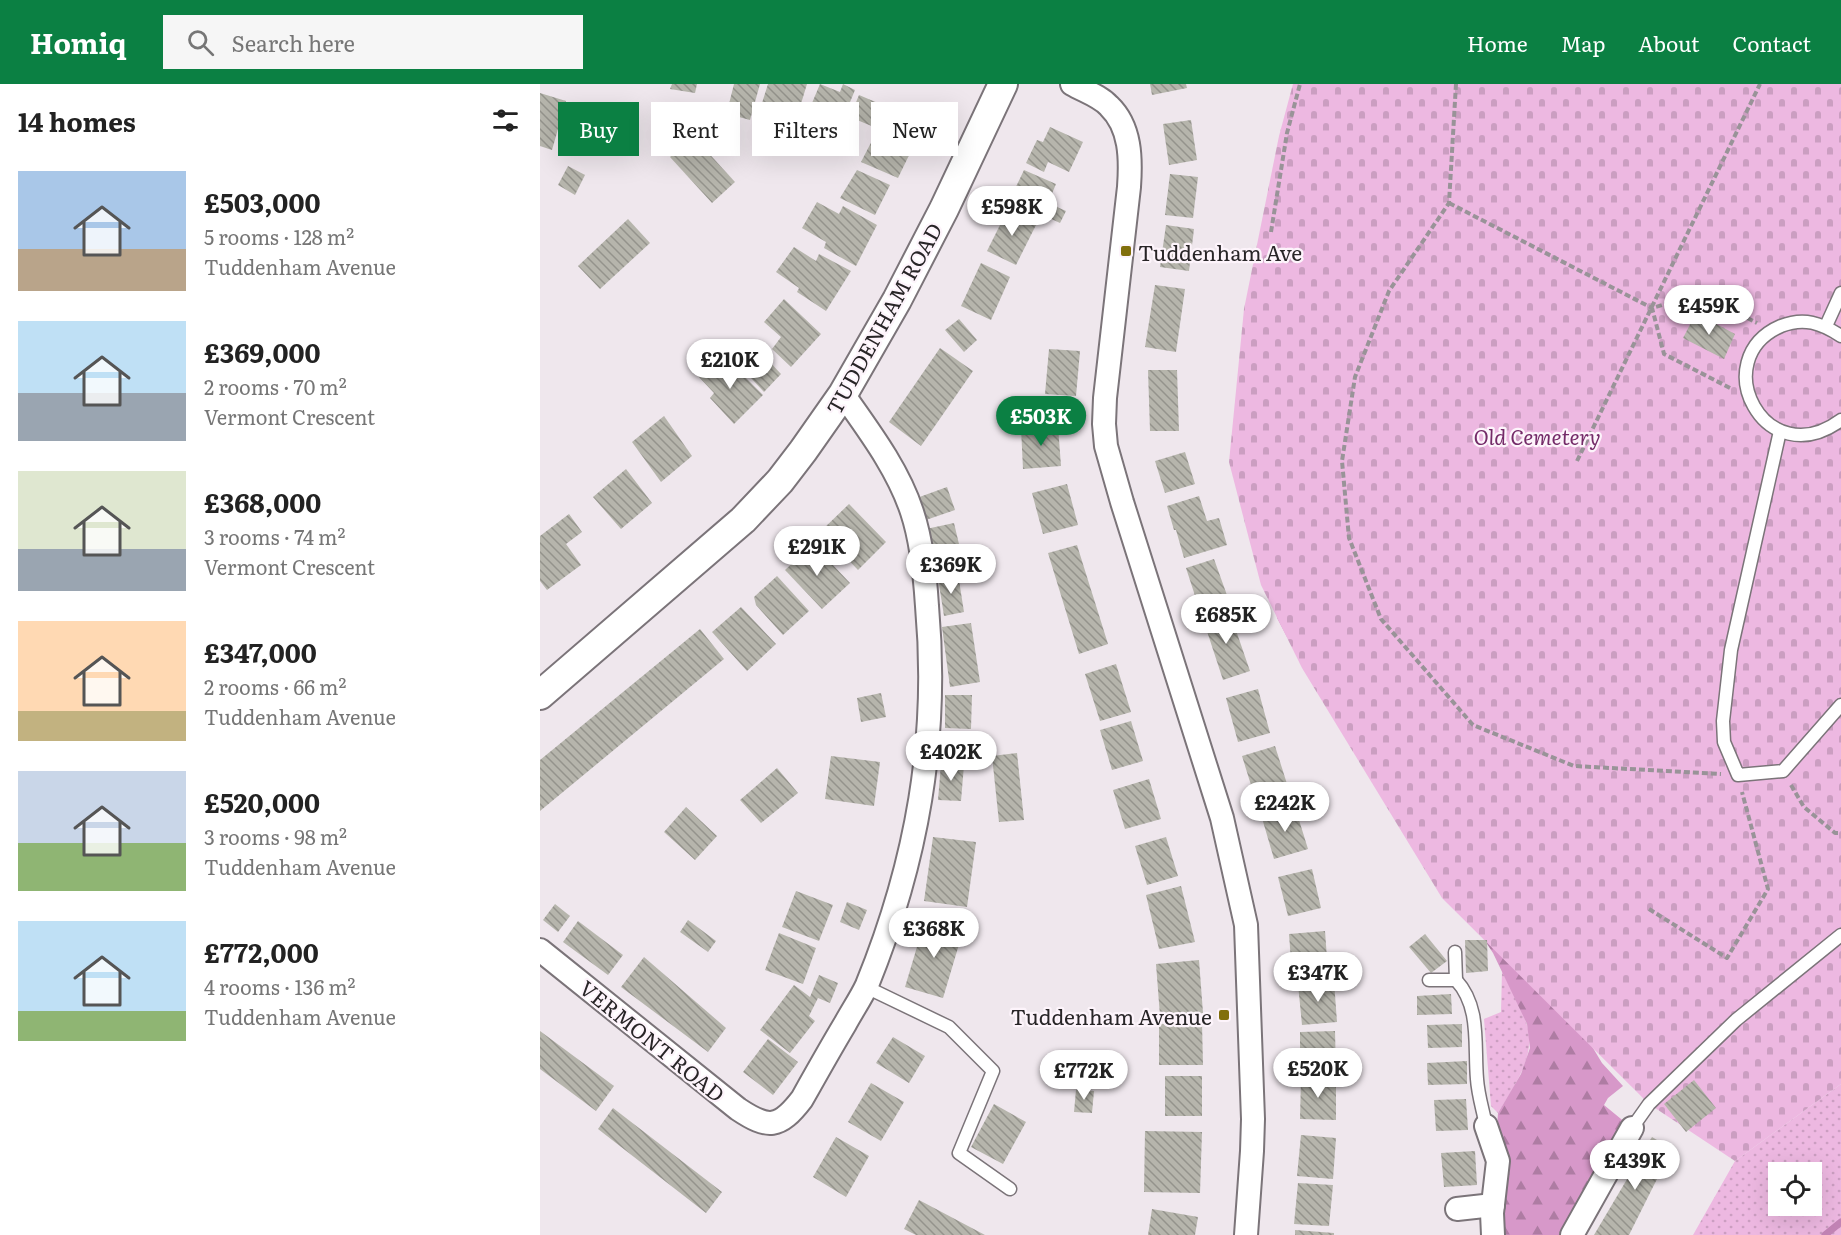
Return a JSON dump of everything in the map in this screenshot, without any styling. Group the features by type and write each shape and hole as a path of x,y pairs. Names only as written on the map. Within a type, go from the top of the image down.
{"street":[{"path":"1072,84 1108,104 1119,117 1129,142 1129,187 1105,398 1106,446 1222,818 1246,925 1253,1119 1246,1235"},
{"name":"TUDDENHAM ROAD","path":"540,695 743,520 780,481 843,394 897,300 944,209 998,85"},
{"path":"843,394 883,454 912,512 925,579 931,643 931,708 924,780 915,833 903,880 866,987"},
{"name":"VERMONT ROAD","path":"540,950 738,1109 757,1121 768,1123 777,1122 790,1114 802,1099 866,987"},
{"path":"1485,1126 1498,1161 1493,1205 1493,1235"},
{"path":"1572,1235 1632,1128"},
{"path":"1457,1209 1493,1205"}],"lane":[{"path":"1826,326 1841,293"},
{"path":"1841,336 1826,326 1810,321 1790,323 1771,330 1759,342 1749,359 1745,379 1749,398 1763,420 1780,431 1810,435 1828,429 1841,420"},
{"path":"1780,431 1731,650 1723,721 1724,742 1738,775 1783,771 1841,705"},
{"path":"1632,1128 1649,1104 1736,1020 1841,935"},
{"path":"1455,952 1456,980 1464,989 1474,1011 1477,1082 1485,1126"},
{"path":"1429,980 1456,980"},
{"path":"866,987 949,1028 993,1071 959,1153 1010,1189"}],"path":[{"path":"1271,232 1287,133 1300,84"},
{"path":"1456,84 1449,203 1389,291 1355,377 1342,461 1349,538 1381,619 1473,725 1574,766 1738,775 1767,889 1727,958 1649,909"},
{"path":"1577,461 1760,84"},
{"path":"1449,203 1652,308 1701,294 1771,330"},
{"path":"1652,308 1664,354 1749,398"},
{"path":"1783,771 1804,807 1835,833 1841,833"}],"green space":[{"name":"Old Cemetery","path":"1293,84 1841,84 1841,1084 1735,1161 1649,1104 1442,898 1302,668 1261,585 1229,462 1244,309 1279,136"},
{"path":"1275,599 1602,1063 1623,1086 1608,1098 1604,1105 1632,1128 1572,1235 1489,1235 1498,1113 1521,1074 1530,1048 1527,1024 1493,953 1287,637 1277,618"},
{"path":"1502,971 1526,1022 1529,1046 1523,1070 1498,1113 1491,1106 1484,1019 1501,1012"},
{"path":"1841,1084 1841,1235 1693,1235 1735,1161"}],"building":[{"path":"672,84 697,84 695,93 670,89"},
{"path":"734,84 760,84 755,102 752,102 750,120 740,117 740,102 730,102"},
{"path":"768,84 807,84 802,102 762,102"},
{"path":"820,84 840,92 843,84 855,90 850,102 812,102"},
{"path":"1150,84 1186,84 1187,88 1152,95"},
{"path":"540,93 566,101 558,102 558,129 552,150 540,146"},
{"path":"859,95 876,102 871,102 871,126 859,121 859,102 856,102"},
{"path":"1191,120 1197,160 1169,165 1163,124"},
{"path":"1050,127 1083,142 1069,172 1048,162 1044,172 1026,163 1037,140 1043,142"},
{"path":"871,143 871,156 909,156 898,178 861,162"},
{"path":"711,156 735,182 712,203 670,157"},
{"path":"568,166 585,175 575,195 558,185"},
{"path":"857,170 890,185 875,215 840,198"},
{"path":"1024,170 1056,184 1048,203 1066,211 1060,223 1026,207 1029,200 1013,193"},
{"path":"1170,174 1198,177 1193,218 1165,215"},
{"path":"817,202 839,214 843,206 877,225 856,266 824,248 826,242 802,228"},
{"path":"1008,209 1037,223 1016,265 987,251"},
{"path":"628,219 650,243 600,289 578,266"},
{"path":"1166,225 1194,229 1189,271 1160,267"},
{"path":"794,247 816,261 819,254 851,271 826,311 797,292 799,288 776,272"},
{"path":"981,263 1010,277 991,320 961,306"},
{"path":"1155,285 1185,289 1176,352 1145,347"},
{"path":"784,299 821,334 791,367 772,349 781,337 764,322"},
{"path":"1696,313 1735,334 1724,359 1683,338"},
{"path":"959,319 977,340 964,352 945,330"},
{"path":"751,342 781,374 764,392 734,360"},
{"path":"940,348 973,371 921,446 889,422"},
{"path":"1049,349 1080,351 1076,396 1045,394"},
{"path":"717,358 733,374 737,369 763,395 734,424 710,398 714,393 698,376"},
{"path":"1148,370 1177,370 1179,431 1150,431"},
{"path":"664,416 692,456 661,482 632,442"},
{"path":"1058,426 1061,466 1023,469 1021,428"},
{"path":"1185,452 1195,484 1165,493 1155,461"},
{"path":"626,469 652,503 621,529 593,497"},
{"path":"1067,484 1078,525 1043,534 1032,493"},
{"path":"947,487 955,510 923,521 914,499"},
{"path":"1199,496 1207,521 1219,518 1227,545 1184,558 1167,506"},
{"path":"849,504 886,542 858,570 821,531"},
{"path":"569,514 582,532 566,544 581,565 547,590 540,581 540,536"},
{"path":"954,523 963,561 935,568 926,529"},
{"path":"813,544 850,583 822,609 785,570"},
{"path":"1077,545 1108,644 1079,654 1048,553"},
{"path":"1214,559 1228,598 1199,608 1186,568"},
{"path":"958,574 964,612 944,616 938,578"},
{"path":"777,576 809,611 783,635 756,605 754,597"},
{"path":"741,607 776,644 747,671 712,632"},
{"path":"1229,610 1250,671 1223,680 1203,619"},
{"path":"971,623 980,682 950,687 942,627"},
{"path":"700,629 724,659 540,811 540,760"},
{"path":"1116,664 1131,712 1100,721 1085,674"},
{"path":"1258,689 1270,733 1238,742 1226,698"},
{"path":"881,693 886,717 861,722 857,698"},
{"path":"945,695 972,695 971,729 945,728"},
{"path":"1131,721 1143,761 1112,770 1100,730"},
{"path":"1275,746 1288,787 1255,798 1242,756"},
{"path":"1017,753 1024,820 999,822 992,756"},
{"path":"831,756 880,762 874,806 825,799"},
{"path":"941,764 964,765 961,801 938,800"},
{"path":"777,768 798,793 761,823 740,800"},
{"path":"1149,779 1161,819 1125,829 1113,790"},
{"path":"686,807 717,836 695,860 664,832"},
{"path":"1295,807 1308,849 1274,859 1262,818"},
{"path":"933,837 976,842 967,907 924,901"},
{"path":"1166,837 1178,876 1147,885 1135,846"},
{"path":"1312,869 1321,908 1288,916 1278,877"},
{"path":"1181,886 1195,942 1159,949 1146,895"},
{"path":"796,891 833,905 819,941 782,927"},
{"path":"847,902 867,910 859,930 840,922"},
{"path":"555,904 570,916 558,932 543,920"},
{"path":"688,920 716,941 708,952 680,932"},
{"path":"925,920 963,931 943,998 905,987"},
{"path":"578,921 623,955 608,975 563,942"},
{"path":"1325,931 1328,972 1292,975 1289,934"},
{"path":"779,933 816,948 803,984 765,970"},
{"path":"1425,934 1447,961 1431,973 1409,947"},
{"path":"1465,940 1487,940 1488,971 1466,973"},
{"path":"644,957 726,1028 708,1052 621,987"},
{"path":"1199,960 1203,1013 1160,1016 1156,964"},
{"path":"819,975 838,983 830,1003 818,998 809,1016 815,1021 790,1053 760,1030 794,985 810,997"},
{"path":"1334,981 1337,1022 1302,1025 1298,984"},
{"path":"1451,994 1452,1014 1417,1015 1417,996"},
{"path":"1202,1023 1203,1065 1159,1065 1159,1024"},
{"path":"1462,1024 1462,1047 1428,1048 1427,1025"},
{"path":"540,1031 614,1086 596,1111 540,1069"},
{"path":"1335,1031 1336,1072 1300,1073 1300,1032"},
{"path":"893,1037 925,1056 909,1083 876,1063"},
{"path":"768,1039 798,1062 773,1095 743,1072"},
{"path":"1467,1061 1467,1084 1428,1085 1427,1063"},
{"path":"1165,1076 1202,1076 1202,1116 1165,1116"},
{"path":"1301,1078 1336,1079 1336,1120 1300,1119"},
{"path":"1694,1080 1716,1108 1686,1132 1664,1104"},
{"path":"871,1083 904,1102 881,1141 848,1122"},
{"path":"1076,1090 1094,1091 1092,1113 1074,1112"},
{"path":"1466,1099 1468,1130 1436,1131 1434,1100"},
{"path":"994,1104 1026,1122 1003,1164 971,1147"},
{"path":"613,1108 722,1192 706,1213 598,1129"},
{"path":"1145,1131 1202,1132 1200,1193 1144,1192"},
{"path":"1301,1135 1336,1138 1333,1179 1297,1176"},
{"path":"836,1137 869,1156 846,1197 813,1177"},
{"path":"1652,1137 1672,1149 1629,1235 1594,1235"},
{"path":"1475,1151 1477,1185 1444,1187 1441,1153"},
{"path":"1298,1183 1333,1185 1329,1226 1294,1224"},
{"path":"919,1200 985,1235 916,1235 904,1229"},
{"path":"1152,1209 1198,1217 1195,1235 1148,1235"},
{"path":"1295,1230 1334,1233 1334,1235 1295,1235"}],"waterway":[{"path":"1825,1235 1841,1222"}],"place":[{"name":"Tuddenham Ave","path":"1126,251"},
{"name":"Tuddenham Avenue","path":"1224,1015"}]}
